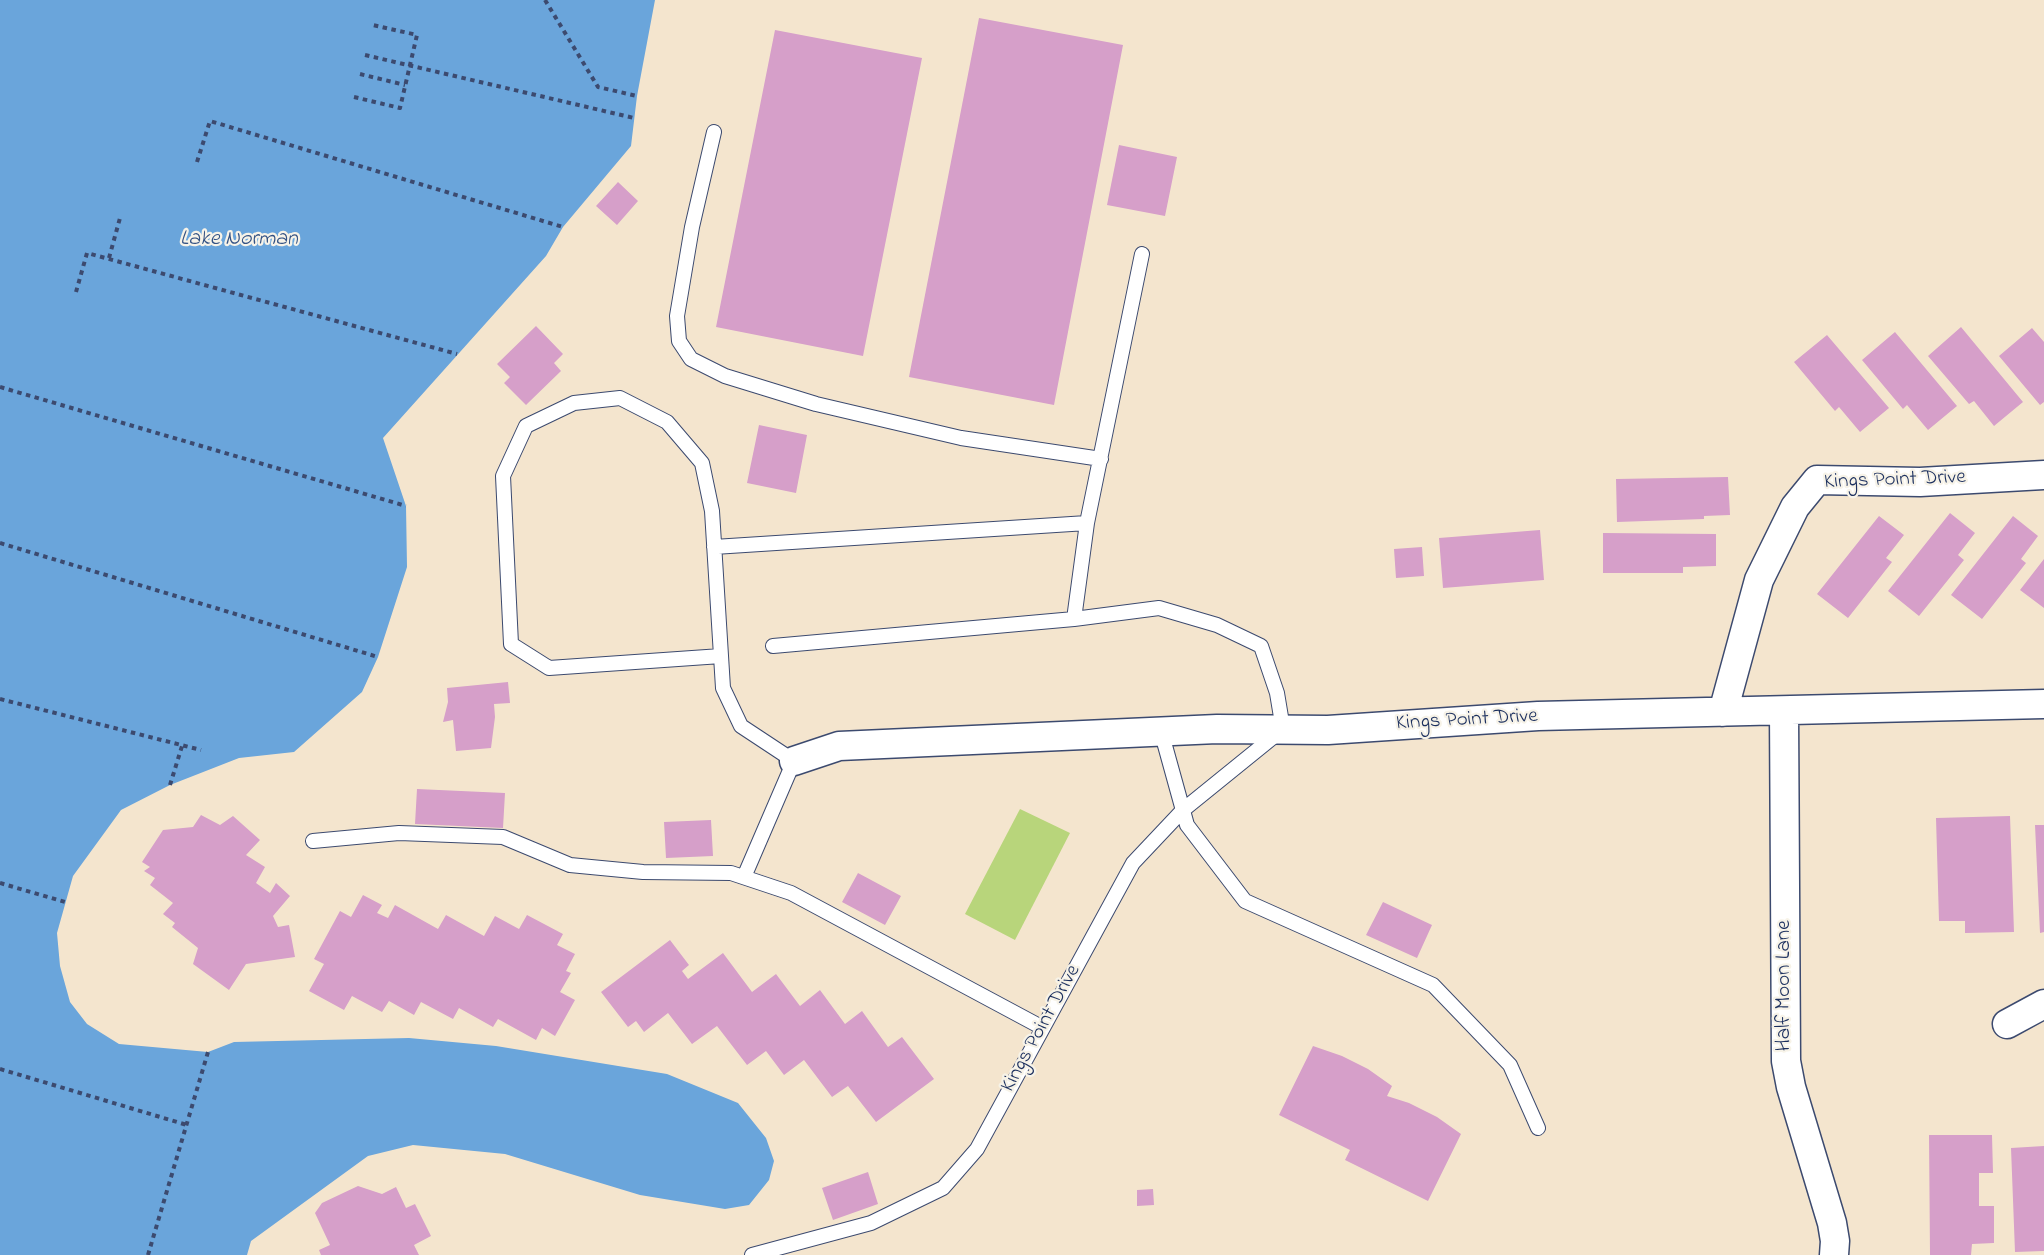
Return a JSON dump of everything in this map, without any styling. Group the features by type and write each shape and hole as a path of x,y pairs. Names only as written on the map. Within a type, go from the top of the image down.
{"street":[{"name":"Kings Point Drive","path":"1723,712 1759,580 1795,507 1818,480 1920,482 2044,475"},
{"name":"Kings Point Drive","path":"794,761 839,746 1161,731 1328,730 1538,716 2044,704"},
{"name":"Half Moon Lane","path":"1784,711 1786,1061 1791,1087 1832,1223 1835,1241 1834,1255"},
{"path":"2007,1024 2044,1004"}],"lane":[{"path":"714,132 692,226 677,316 679,341 691,359 725,376 816,404 961,438 1101,459"},
{"path":"1074,619 1087,523 1142,254"},
{"path":"721,656 549,668 511,644 503,476 526,426 574,404 620,398 667,422 702,463 712,511 723,688 741,726 794,761 744,877"},
{"path":"714,546 1087,523"},
{"path":"773,646 1074,619 1159,608 1217,625 1261,646 1277,693 1283,729"},
{"name":"Kings Point Drive","path":"752,1255 871,1223 943,1188 977,1149 1133,863 1183,810 1283,729"},
{"path":"1161,731 1187,825 1245,901 1433,985 1510,1065 1538,1128"},
{"path":"313,841 399,833 503,837 570,865 643,872 732,873 791,893 1043,1028"}],"path":[{"path":"545,0 598,87 637,96"},
{"path":"354,97 399,108 417,35 373,25"},
{"path":"365,55 634,118"},
{"path":"360,74 405,85"},
{"path":"197,162 210,121 563,227"},
{"path":"109,258 120,218"},
{"path":"76,292 87,253 457,354"},
{"path":"0,387 406,506"},
{"path":"0,543 378,657"},
{"path":"0,699 201,750"},
{"path":"170,785 182,746"},
{"path":"0,883 65,902"},
{"path":"148,1255 208,1052"},
{"path":"0,1069 187,1125"}],"green space":[{"path":"1020,809 1070,833 1015,940 965,914"}],"water":[{"name":"Lake Norman","path":"0,0 655,0 637,96 631,146 563,227 546,256 383,438 406,506 407,567 378,657 362,692 294,752 239,758 170,785 121,810 73,876 57,933 60,966 70,1002 87,1024 119,1044 208,1052 234,1042 409,1038 496,1046 667,1074 738,1103 766,1138 774,1161 769,1180 749,1205 725,1209 640,1195 505,1154 413,1145 368,1156 251,1241 247,1255 0,1255"}],"building":[{"path":"979,18 1123,45 1054,405 909,377"},
{"path":"775,30 922,58 863,356 716,327"},
{"path":"1119,145 1177,157 1165,216 1107,205"},
{"path":"618,182 638,201 617,225 596,206"},
{"path":"536,326 563,354 554,363 561,371 526,405 504,383 510,377 497,364"},
{"path":"1961,327 2023,402 1994,426 1974,401 1969,404 1928,356"},
{"path":"2032,328 2044,342 2044,402 2040,405 1999,356"},
{"path":"1895,332 1957,406 1928,430 1907,405 1903,409 1862,360"},
{"path":"1827,335 1889,408 1860,432 1839,407 1835,411 1794,362"},
{"path":"759,425 807,435 796,493 747,483"},
{"path":"1728,477 1730,515 1704,516 1704,519 1617,522 1616,479"},
{"path":"1950,513 1975,533 1958,555 1964,560 1919,616 1888,591"},
{"path":"1879,516 1904,535 1886,558 1892,562 1848,618 1817,594"},
{"path":"2013,516 2038,536 2021,559 2026,563 1982,619 1951,595"},
{"path":"1540,530 1544,580 1443,588 1439,538"},
{"path":"1603,533 1716,534 1716,566 1683,567 1683,573 1603,573"},
{"path":"1422,547 1424,576 1396,578 1394,549"},
{"path":"2044,559 2044,608 2020,590"},
{"path":"508,682 510,703 494,704 495,717 491,748 456,751 453,720 443,722 448,702 447,688"},
{"path":"417,789 505,793 503,828 415,824"},
{"path":"201,815 220,825 233,816 260,840 246,855 265,867 256,883 270,893 276,883 290,896 273,916 278,927 289,925 295,957 246,964 229,990 193,964 198,948 172,927 175,923 163,914 173,903 150,885 155,878 144,871 150,867 142,862 163,830 193,827"},
{"path":"2010,816 2014,932 1965,933 1965,921 1939,921 1936,818"},
{"path":"711,820 713,856 666,858 664,822"},
{"path":"2035,825 2044,825 2044,932 2040,933"},
{"path":"858,873 901,896 885,925 842,902"},
{"path":"363,895 382,905 377,913 388,918 395,905 438,929 446,915 484,936 495,916 519,929 527,915 563,934 557,945 575,954 566,971 571,973 560,992 575,1000 555,1036 542,1028 536,1040 498,1019 493,1027 459,1008 453,1019 421,1002 414,1015 389,1001 382,1012 352,996 344,1010 309,991 324,964 314,959 340,911 351,917"},
{"path":"1383,902 1432,925 1417,958 1366,935"},
{"path":"670,940 689,965 682,971 688,979 723,953 752,992 776,974 800,1006 820,990 845,1024 862,1011 888,1047 902,1037 934,1079 876,1122 848,1086 832,1097 804,1060 784,1075 766,1051 747,1065 717,1026 692,1044 668,1013 644,1032 636,1021 628,1027 601,992"},
{"path":"1313,1046 1342,1056 1368,1069 1392,1086 1387,1096 1409,1103 1437,1117 1461,1134 1428,1201 1345,1160 1350,1150 1279,1115"},
{"path":"1929,1135 1992,1135 1993,1173 1979,1173 1979,1206 1994,1206 1994,1243 1972,1244 1971,1255 1930,1255"},
{"path":"2044,1146 2044,1251 2015,1252 2011,1148"},
{"path":"868,1172 878,1204 833,1220 822,1188"},
{"path":"358,1186 382,1194 396,1187 406,1208 415,1204 431,1236 414,1245 419,1255 321,1255 319,1250 330,1245 315,1213 322,1203"},
{"path":"1153,1189 1154,1205 1137,1206 1137,1190"}]}
